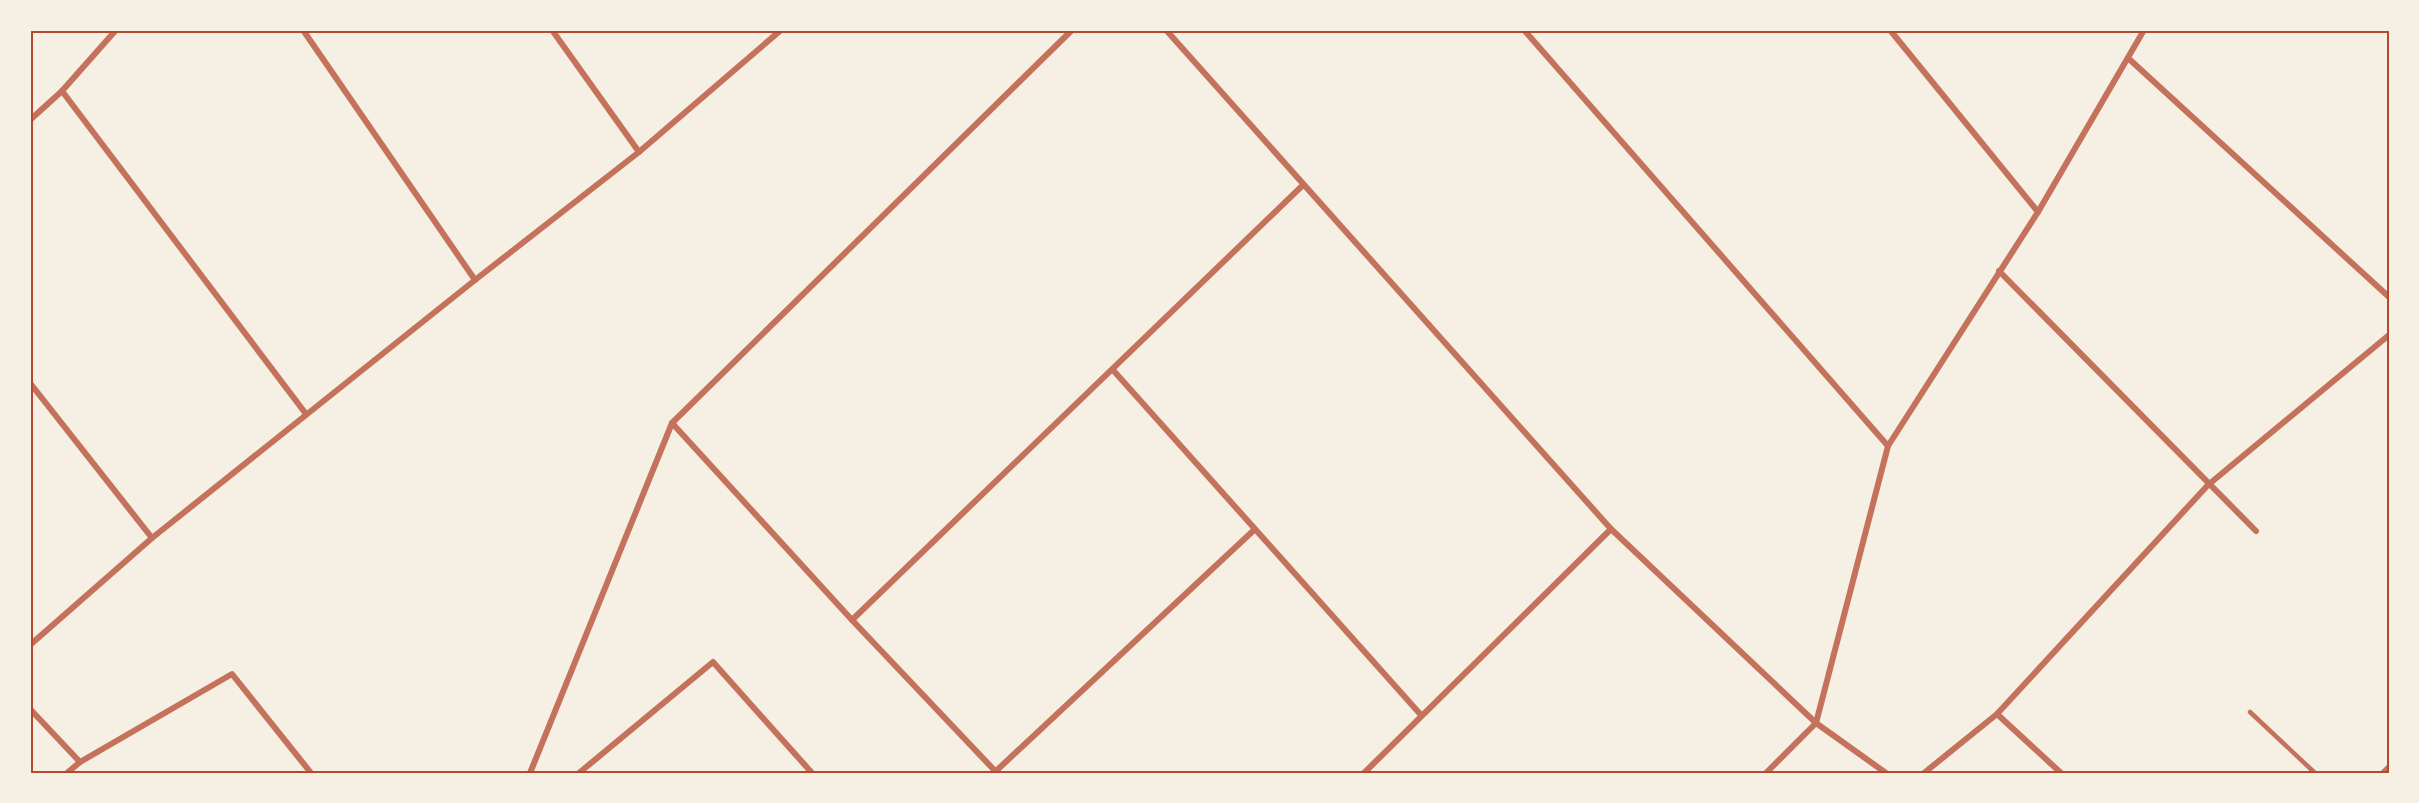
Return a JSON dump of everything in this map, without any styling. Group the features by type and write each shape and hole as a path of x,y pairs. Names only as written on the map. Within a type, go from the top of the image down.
{"street":[{"path":"30,120 62,91 116,30"},
{"path":"303,30 475,279"},
{"path":"552,30 639,152"},
{"path":"30,645 152,538 475,279 639,152 781,30"},
{"path":"530,773 672,423 1072,30"},
{"path":"1166,30 1611,529 1816,723 1886,773"},
{"path":"1524,30 1888,446"},
{"path":"1890,30 2038,212"},
{"path":"1766,773 1816,723 1888,446 2038,212 2144,30"},
{"path":"2128,58 2389,297"},
{"path":"62,91 306,414"},
{"path":"852,620 1303,185"},
{"path":"1999,272 2256,531"},
{"path":"1924,773 1997,714 2208,485 2389,335"},
{"path":"1113,370 1421,715"},
{"path":"30,383 152,538"},
{"path":"672,423 852,620 996,772 1254,530"},
{"path":"1364,773 1611,529"},
{"path":"579,773 713,662 812,773"},
{"path":"67,773 80,762 232,674 311,773"},
{"path":"30,709 80,762"},
{"path":"1997,714 2061,773"},
{"path":"2383,773 2389,767"}],"lane":[{"path":"2250,712 2315,773"}]}
